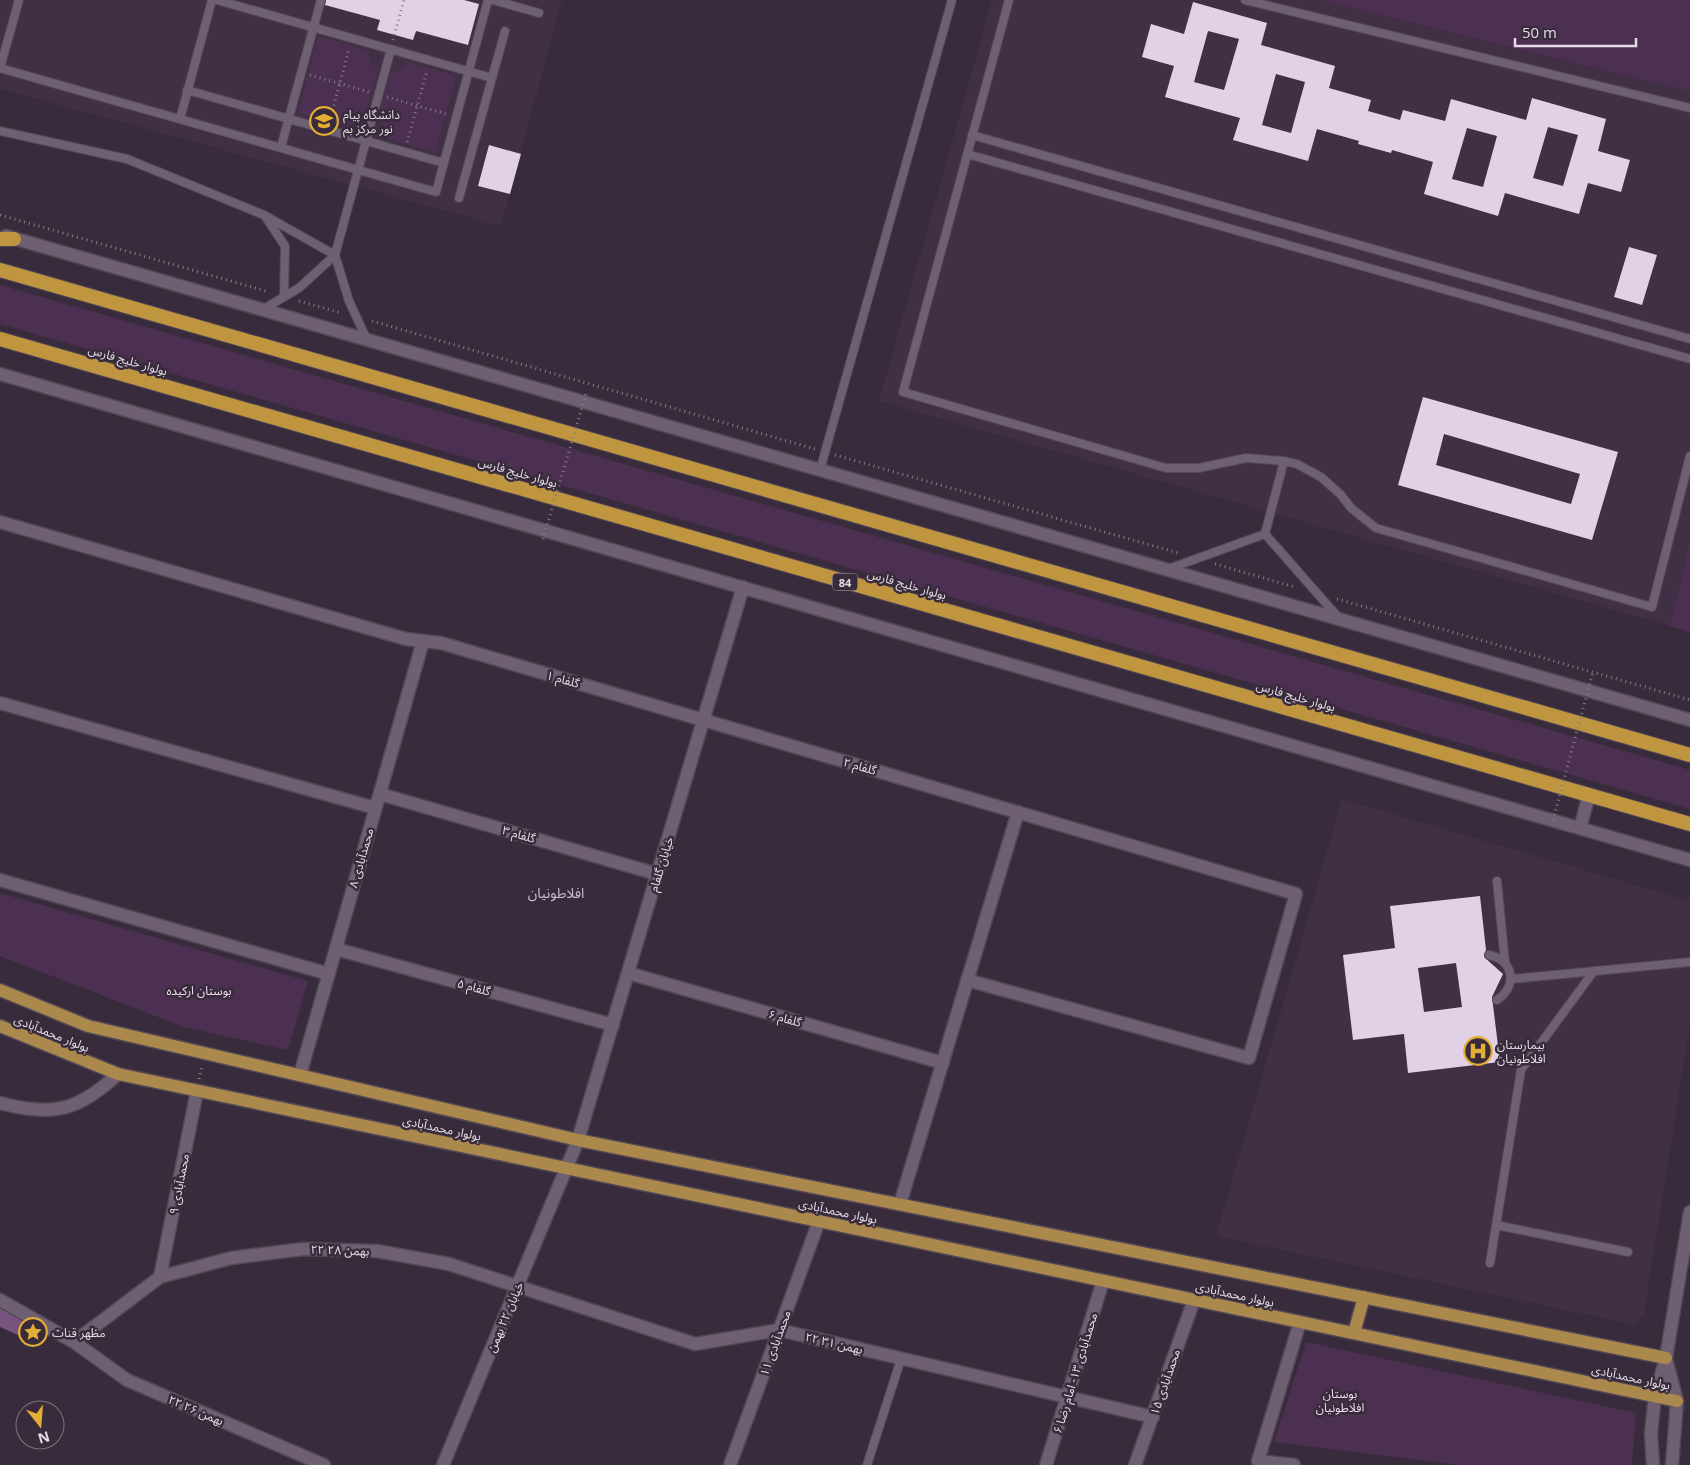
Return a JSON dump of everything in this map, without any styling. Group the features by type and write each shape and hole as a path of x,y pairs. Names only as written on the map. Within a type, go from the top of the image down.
{"highway":[{"path":"0,239 14,239"},
{"path":"0,270 1690,755"},
{"name":"بولوار خلیج فارس","path":"0,339 1690,824"}],"main road":[{"name":"بولوار محمدآبادی","path":"0,990 88,1026 578,1140 1666,1358"},
{"name":"بولوار محمدآبادی","path":"0,1026 118,1074 1677,1401"},
{"path":"1354,1333 1364,1297"}],"street":[{"path":"0,235 1690,720"},
{"path":"0,374 1690,860"},
{"name":"گلفام ۱","path":"0,522 406,639 441,643 703,720"},
{"name":"خیابان گلفام","path":"578,1140 743,587"},
{"name":"محمدآبادی ۸","path":"300,1075 423,641"},
{"path":"0,703 376,808"},
{"name":"گلفام ۲","path":"703,720 1296,894 1248,1058 968,980"},
{"name":"گلفام ۳","path":"380,794 658,874"},
{"path":"1580,828 1589,795"},
{"path":"900,1204 1018,812"},
{"path":"0,880 328,974"},
{"name":"گلفام ۵","path":"336,948 612,1025"},
{"name":"گلفام ۶","path":"628,973 943,1063"},
{"path":"0,1103 32,1111 55,1110 78,1104 96,1095 118,1074"},
{"name":"محمدآبادی ۹","path":"160,1277 197,1091"},
{"name":"خیابان ۲۲ بهمن","path":"443,1465 568,1168 578,1140"},
{"path":"1653,1465 1651,1433 1655,1396 1666,1358 1690,1212"},
{"name":"محمدآبادی ۱۱","path":"730,1465 819,1221"},
{"name":"۲۲ بهمن ۲۸","path":"160,1277 231,1258 304,1249 376,1251 449,1264 518,1287"},
{"path":"74,1342 160,1277"},
{"name":"محمدآبادی ۱۳- امام رضا ۶","path":"1046,1465 1104,1280"},
{"name":"۲۲ بهمن ۳۱","path":"518,1287 695,1344 780,1330 1153,1417"},
{"name":"۲۲ بهمن ۲۶","path":"0,1300 74,1342 127,1380 324,1465"},
{"name":"محمدآبادی ۱۵","path":"1136,1465 1194,1300"},
{"path":"1294,1465 1258,1461 1300,1322"},
{"path":"1666,1358 1677,1401 1672,1465"}],"lane":[{"path":"19,0 0,68 436,192 488,0"},
{"path":"180,119 212,0"},
{"path":"217,0 492,78"},
{"path":"281,147 321,0"},
{"path":"493,0 539,13"},
{"path":"820,470 952,0"},
{"path":"1009,0 902,392 1166,468 1199,468 1246,458 1297,464 1321,477 1341,495 1350,508 1376,528 1652,607 1690,456"},
{"path":"1245,0 1690,108"},
{"path":"459,198 505,31"},
{"path":"262,310 299,288 335,255 391,49"},
{"path":"188,90 444,163"},
{"path":"0,131 127,159 264,215 335,255 356,317 367,340"},
{"path":"972,135 1690,339"},
{"path":"967,154 1690,359"},
{"path":"264,215 285,246 284,296"},
{"path":"1265,534 1284,461"},
{"path":"1166,570 1265,534"},
{"path":"1265,534 1341,620"},
{"path":"1498,881 1505,962"},
{"path":"1489,955 1498,957 1505,962 1510,970 1512,979 1505,995 1497,1000"},
{"path":"1512,979 1690,962"},
{"path":"1490,1263 1521,1070 1594,971"},
{"path":"1496,1225 1628,1252"},
{"path":"867,1465 901,1359"}],"path":[{"path":"395,35 404,0"},
{"path":"327,130 352,38"},
{"path":"404,152 429,60"},
{"path":"0,215 1690,700"},
{"path":"544,539 587,391"},
{"path":"1553,820 1593,672"},
{"path":"197,1091 204,1053"}],"shaded area":[{"name":"دانشگاه پیام نور مرکز بم","path":"0,0 562,0 501,226 0,89"},
{"path":"992,0 1319,0 1690,91 1690,542 1670,626 879,401"},
{"name":"بیمارستان افلاطونیان","path":"1342,799 1690,901 1690,1025 1644,1314 1636,1325 1216,1236"}],"green space":[{"path":"1319,0 1690,0 1690,91"},
{"path":"318,36 368,51 371,63 378,69 364,117 356,119 347,127 298,113"},
{"path":"408,62 456,76 435,152 388,139 386,129 377,120 390,73 402,69"},
{"path":"0,285 1690,770 1690,809 0,324"},
{"path":"1690,542 1690,632 1670,626"},
{"name":"بوستان ارکیده","path":"0,893 308,981 288,1050 184,1027 0,956"},
{"name":"بوستان افلاطونیان","path":"1306,1342 1636,1413 1632,1465 1460,1465 1274,1442"}],"building":[{"path":"326,0 464,0 479,4 468,45 416,31 413,40 377,30 380,20 325,5"},
{"path":"1193,2 1267,23 1261,45 1335,66 1329,88 1371,100 1368,111 1400,120 1403,110 1445,121 1451,99 1526,120 1532,98 1606,119 1598,151 1630,160 1621,192 1588,183 1579,214 1505,193 1498,216 1424,194 1433,162 1392,150 1391,153 1358,144 1359,141 1317,129 1308,161 1233,140 1240,118 1165,97 1174,66 1142,57 1151,24 1184,34","holes":["1208,31 1239,39 1224,90 1194,82","1276,74 1305,82 1291,133 1262,125","1548,127 1578,135 1563,186 1533,178","1467,128 1497,136 1483,187 1452,179"]},
{"path":"489,145 521,154 510,194 478,186"},
{"path":"1629,247 1657,255 1642,305 1614,297"},
{"path":"1423,397 1618,452 1592,540 1398,485","holes":["1444,434 1580,474 1571,504 1436,465"]},
{"path":"1480,896 1486,950 1484,957 1503,974 1492,997 1500,1062 1408,1073 1404,1034 1353,1040 1343,955 1395,948 1390,906","holes":["1456,963 1462,1007 1424,1012 1418,968"]}],"waterway":[{"path":"0,1317 33,1332"}],"place":[{"name":"دانشگاه پیام نور مرکز بم","path":"324,121"},
{"name":"بیمارستان افلاطونیان","path":"1478,1051"},
{"name":"مظهر قنات","path":"33,1332"}],"district":[{"name":"افلاطونیان","path":"556,892"}]}
